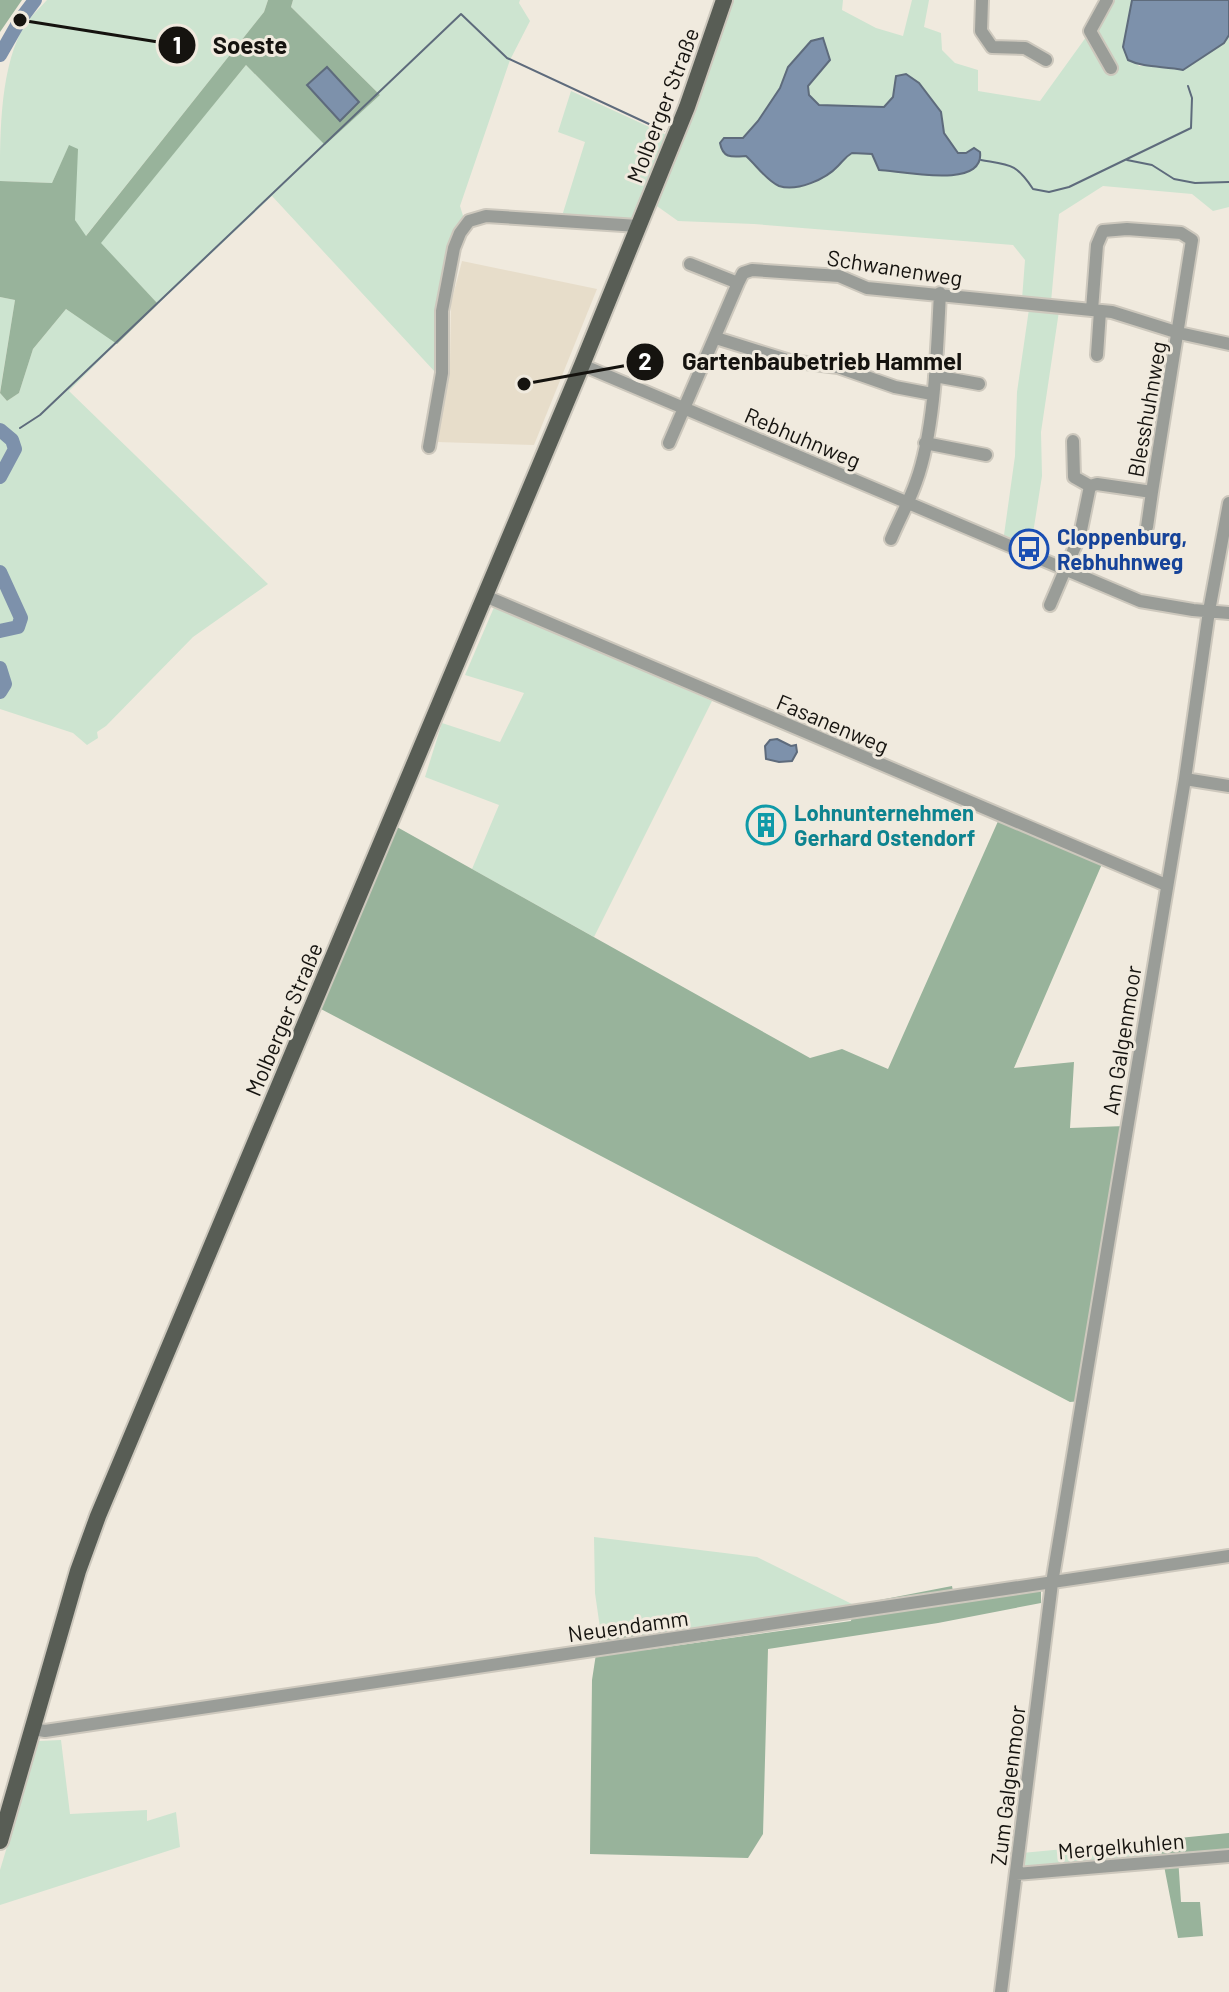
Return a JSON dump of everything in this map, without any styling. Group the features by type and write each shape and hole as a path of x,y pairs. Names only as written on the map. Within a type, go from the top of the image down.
{"main road":[{"name":"Molberger Straße","path":"0,1841 78,1571 98,1516 582,365 687,107 724,0"}],"street":[{"path":"982,0 981,31 992,47 1025,48 1046,60"},
{"path":"1107,0 1090,31 1111,68"},
{"path":"429,447 442,373 442,311 454,248 469,221 486,216 638,226"},
{"name":"Blesshuhnweg","path":"1096,310 1097,245 1103,231 1127,229 1181,233 1192,240 1147,527"},
{"path":"669,443 738,283 690,264"},
{"name":"Schwanenweg","path":"738,283 743,273 752,270 839,276 867,288 1096,310 1229,344"},
{"path":"891,539 916,481 925,443 935,376 940,293"},
{"path":"1096,310 1097,355"},
{"path":"716,338 790,361 838,367 895,387 932,394"},
{"name":"Rebhuhnweg","path":"582,365 1140,601 1229,613"},
{"path":"935,376 979,384"},
{"path":"1050,605 1080,535 1090,486 1074,477 1073,441"},
{"path":"925,443 986,455"},
{"name":"Blesshuhnweg","path":"1090,486 1097,484 1152,492"},
{"name":"Am Galgenmoor","path":"1052,1583 1229,503"},
{"name":"Fasanenweg","path":"485,596 1166,885"},
{"path":"1185,779 1229,786"},
{"name":"Neuendamm","path":"33,1729 61,1728 1229,1556"},
{"name":"Zum Galgenmoor","path":"1001,1992 1052,1583"},
{"name":"Mergelkuhlen","path":"1016,1874 1229,1856"}],"shaded area":[{"path":"462,261 597,289 534,445 437,442 450,363 451,303"}],"green space":[{"path":"0,0 22,0 0,32"},
{"path":"47,0 268,0 264,12 85,237 75,220 69,146 52,183 0,181 3,99 11,58 26,23"},
{"path":"268,0 293,0 291,7 380,95 325,145 246,65 101,243 158,304 117,344 66,309 33,349 19,393 7,401 0,393 15,300 0,297 0,181 52,183 69,145 78,149 75,220 86,236 264,12"},
{"path":"293,0 520,0 530,21 510,60 460,206 464,219 448,256 440,294 436,373 272,196 158,304 100,243 246,65 325,144 380,95 291,7"},
{"path":"734,0 843,0 842,10 876,28 903,36 912,0 929,0 924,27 941,33 942,50 955,63 978,70 978,91 1040,101 1089,33 1108,0 1132,0 1123,47 1139,66 1160,65 1183,70 1224,43 1229,35 1229,207 1213,211 1192,194 1103,186 1059,214 1051,302 1022,299 1025,260 1013,245 754,224 678,221 654,204"},
{"path":"571,91 669,136 635,219 562,216 585,142 558,132"},
{"path":"0,297 15,300 0,392"},
{"path":"66,309 117,343 69,391 268,584 193,637 97,732 98,738 87,745 73,733 0,709 0,393 7,401 19,393 33,349"},
{"path":"1029,309 1059,311 1041,432 1042,476 1031,546 1004,535 1015,456 1017,392"},
{"path":"495,605 712,701 594,937 472,869 499,805 425,777 442,723 500,742 524,693 465,675"},
{"path":"999,819 1102,864 1014,1068 1074,1062 1070,1128 1125,1126 1082,1401 1070,1402 319,1008 397,827 810,1058 842,1049 888,1069"},
{"path":"594,1537 757,1557 854,1605 642,1637 640,1620 600,1628 595,1593"},
{"path":"952,1586 955,1602 1041,1591 1041,1603 938,1623 768,1649 763,1834 748,1858 590,1854 592,1680 600,1628 641,1620 645,1650 851,1621 854,1605"},
{"path":"61,1740 70,1814 147,1810 147,1821 176,1812 180,1847 0,1905 0,1870 39,1741"},
{"path":"1229,1833 1229,1852 1178,1857 1181,1902 1200,1902 1203,1936 1178,1938 1159,1840"},
{"path":"1159,1840 1161,1858 1021,1869 1022,1853"}],"water":[{"path":"1132,0 1229,0 1229,35 1224,43 1183,70 1134,63 1128,60 1123,47"},
{"path":"823,38 830,60 808,86 809,95 819,105 884,107 893,97 896,76 906,74 919,83 941,112 944,133 958,153 974,148 980,152 978,164 956,175 922,175 879,170 872,154 852,153 819,180 786,187 770,180 746,156 726,154 720,143 724,138 743,138 780,88 788,67 811,41"},
{"path":"327,67 359,102 340,121 307,85"},
{"path":"777,739 791,746 796,745 797,752 792,761 766,759 765,746 770,740"}],"waterway":[{"path":"0,55 35,0"},
{"path":"20,428 40,415 461,14 507,58 664,131"},
{"path":"981,160 1012,167 1022,174 1033,189 1049,192 1069,187 1191,128 1192,98 1188,86"},
{"path":"1127,160 1152,165 1174,179 1195,183 1229,182"},
{"path":"0,430 12,440 15,449 0,477"},
{"path":"0,572 21,618 18,627 0,631"},
{"path":"0,668 5,684 0,692"}],"place":[{"name":"Soeste","path":"20,20"},
{"name":"Gartenbaubetrieb Hammel","path":"524,384"},
{"name":"Cloppenburg, Rebhuhnweg","path":"1029,549"},
{"name":"Lohnunternehmen Gerhard Ostendorf","path":"766,825"}]}
